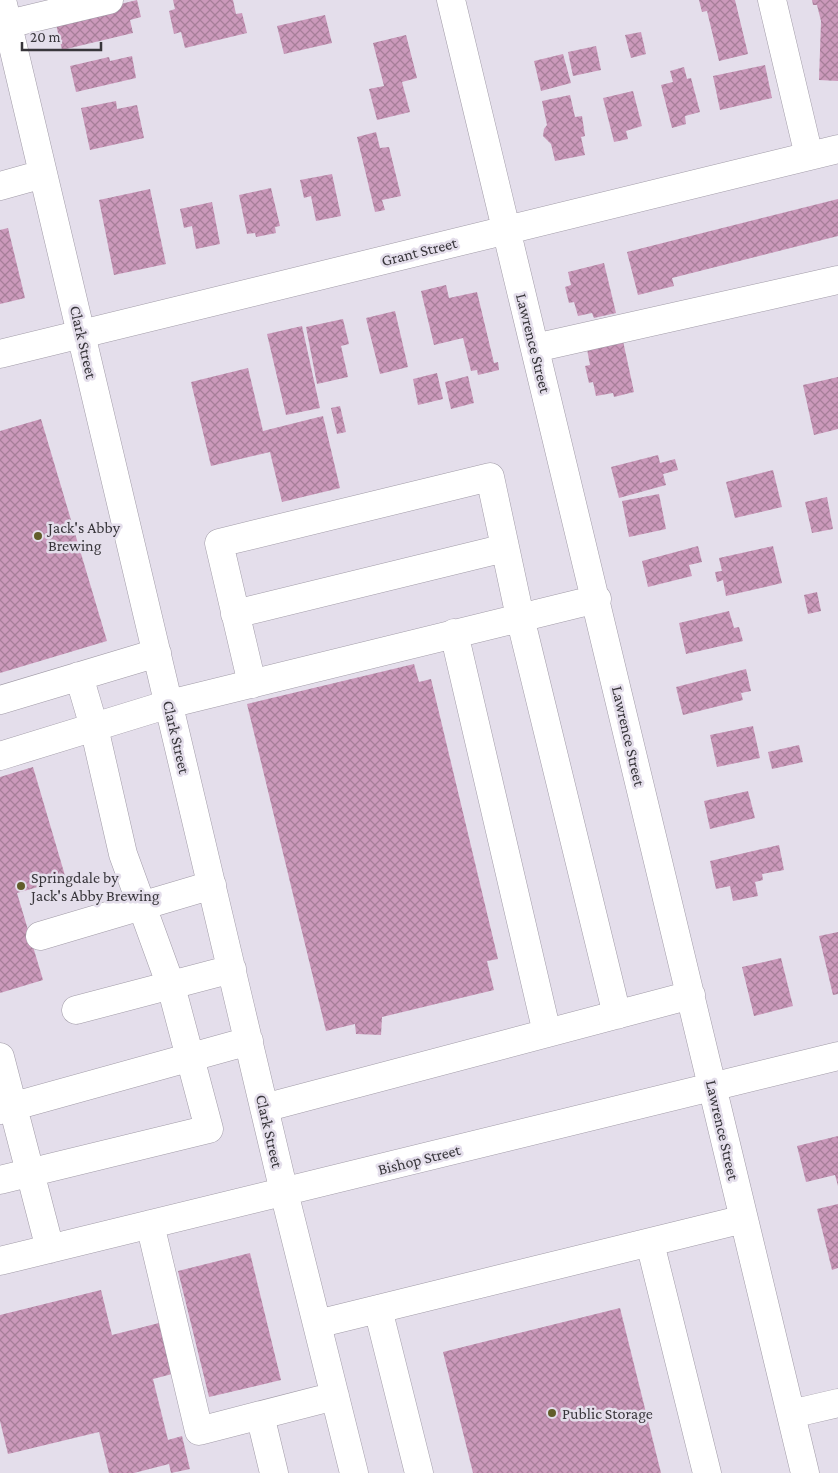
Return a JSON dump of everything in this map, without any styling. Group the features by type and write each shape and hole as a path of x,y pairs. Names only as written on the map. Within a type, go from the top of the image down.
{"street":[{"path":"5,12 108,0"},
{"name":"Lawrence Street","path":"451,0 597,599 805,1473"},
{"path":"772,0 809,156"},
{"name":"Clark Street","path":"5,12 7,55 43,174 82,333 284,1192 354,1473"},
{"name":"Grant Street","path":"0,354 838,149"},
{"path":"0,186 43,174"},
{"path":"535,348 838,280"},
{"path":"252,684 219,543 490,477 520,617 617,1015"},
{"path":"235,614 505,548"},
{"path":"0,756 169,704 597,599"},
{"path":"454,633 546,1033"},
{"path":"0,700 157,653"},
{"path":"0,1180 209,1129 171,986 123,854 94,727 79,676"},
{"path":"40,936 212,885"},
{"path":"76,1010 232,969"},
{"path":"264,1108 691,995"},
{"path":"6,1108 249,1041"},
{"name":"Bishop Street","path":"0,1261 838,1056"},
{"path":"0,1057 6,1108 30,1173 50,1249"},
{"path":"317,1324 744,1219"},
{"path":"150,1224 199,1431 335,1396"},
{"path":"650,1243 707,1473"},
{"path":"378,1309 419,1473"},
{"path":"791,1414 838,1403"},
{"path":"260,1415 274,1473"}],"building":[{"path":"137,0 141,17 130,20 133,33 62,50 55,20"},
{"path":"173,0 233,0 236,14 242,13 247,33 185,48 181,32 174,34 169,11 175,9"},
{"path":"699,0 735,0 748,54 719,61 707,11 702,12"},
{"path":"812,0 838,0 838,81 819,80 821,21 817,5 813,5"},
{"path":"325,15 332,43 284,54 277,26"},
{"path":"641,32 646,54 631,58 625,35"},
{"path":"406,35 417,78 402,82 410,112 377,120 369,89 384,86 373,43"},
{"path":"596,46 601,70 573,76 568,52"},
{"path":"563,54 571,83 541,91 534,61"},
{"path":"132,56 136,78 76,92 70,66 109,57 110,61"},
{"path":"765,65 772,98 720,110 713,76"},
{"path":"684,67 687,79 691,78 700,112 685,116 686,124 672,128 661,85 673,82 670,71"},
{"path":"633,91 642,126 626,131 628,139 614,142 603,98"},
{"path":"570,95 575,117 582,116 585,136 581,137 585,155 555,161 551,144 543,136 547,125 542,101"},
{"path":"116,101 117,109 137,105 144,138 90,150 81,108"},
{"path":"376,132 380,148 389,147 401,196 382,200 385,210 375,212 357,137"},
{"path":"332,174 341,216 316,221 311,196 304,198 300,180"},
{"path":"271,188 280,226 275,227 276,233 256,237 255,233 247,234 239,195"},
{"path":"150,189 166,264 114,275 99,200"},
{"path":"838,199 838,236 672,278 674,286 638,295 627,252"},
{"path":"212,202 220,244 196,249 192,226 184,228 180,209"},
{"path":"8,228 25,298 0,304 0,230"},
{"path":"604,263 616,313 594,318 592,313 578,316 574,302 569,303 565,287 571,285 568,272"},
{"path":"446,285 449,298 477,292 494,363 498,362 499,370 478,375 477,370 471,371 463,338 434,345 421,291"},
{"path":"395,311 408,367 380,374 366,318"},
{"path":"343,319 349,344 341,346 348,377 317,384 306,327"},
{"path":"302,326 320,408 286,415 267,334"},
{"path":"623,341 634,392 614,397 613,393 596,396 593,382 589,383 585,366 590,365 587,349"},
{"path":"248,368 263,431 323,416 340,488 282,502 270,452 211,466 191,382"},
{"path":"437,373 443,399 418,405 413,379"},
{"path":"468,376 474,403 451,409 445,382"},
{"path":"838,377 838,429 814,435 803,385"},
{"path":"340,406 346,432 337,434 331,408"},
{"name":"Jack's Abby Brewing","path":"41,419 107,641 0,673 0,431"},
{"path":"658,455 660,463 675,459 678,470 663,474 666,485 619,498 611,467"},
{"path":"773,470 782,507 735,518 726,482"},
{"path":"659,494 666,529 629,537 622,501"},
{"path":"827,497 833,529 812,533 805,502"},
{"path":"698,546 702,562 689,565 692,576 648,587 642,561"},
{"path":"773,546 782,583 726,596 723,580 717,582 715,572 722,571 719,558"},
{"path":"817,592 821,611 808,614 804,595"},
{"path":"729,611 734,628 739,627 743,641 686,654 679,623"},
{"path":"414,664 419,682 431,679 498,959 487,961 494,990 382,1017 381,1035 356,1034 355,1024 326,1031 247,704"},
{"path":"746,669 751,691 741,693 743,700 683,715 676,687"},
{"path":"753,726 760,758 717,767 710,735"},
{"path":"799,745 803,762 772,769 768,752"},
{"name":"Springdale by Jack's Abby Brewing","path":"33,767 66,879 17,893 43,980 0,993 0,777"},
{"path":"748,791 755,818 710,829 704,801"},
{"path":"779,845 784,870 762,874 763,880 755,882 758,896 733,901 730,886 716,889 710,861"},
{"path":"838,932 838,994 833,995 819,936"},
{"path":"781,958 793,1006 754,1016 742,967"},
{"path":"838,1136 838,1186 835,1175 806,1182 797,1146"},
{"path":"838,1204 838,1268 832,1270 817,1209"},
{"path":"250,1253 281,1380 209,1397 178,1271"},
{"path":"101,1290 112,1335 159,1323 172,1374 153,1379 168,1440 182,1436 190,1469 171,1473 169,1464 134,1473 109,1473 99,1432 8,1454 0,1421 0,1315"},
{"name":"Public Storage","path":"620,1308 661,1473 473,1473 443,1352"}],"place":[{"name":"Jack's Abby Brewing","path":"38,536"},
{"name":"Springdale by Jack's Abby Brewing","path":"21,886"},
{"name":"Public Storage","path":"552,1413"}]}
